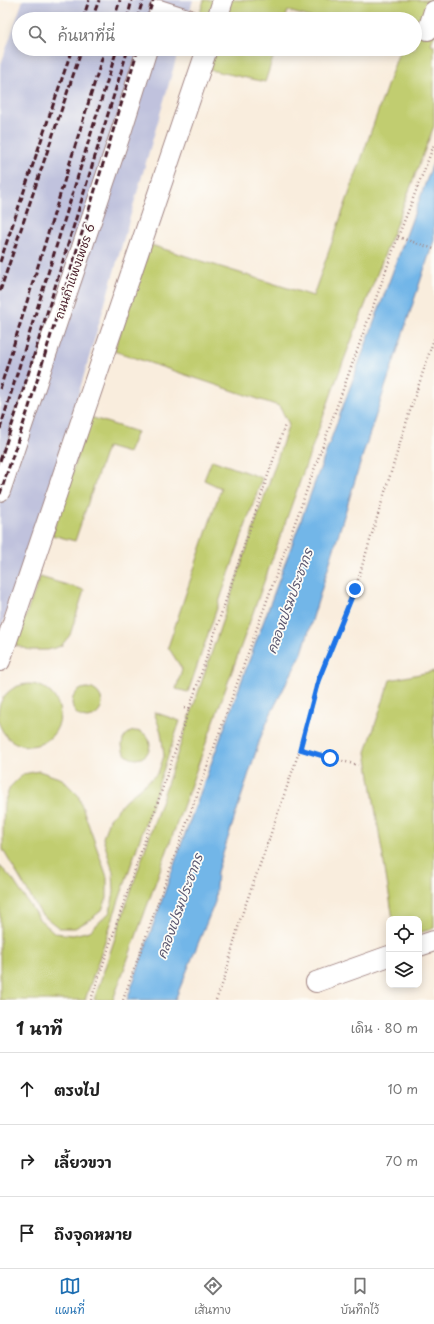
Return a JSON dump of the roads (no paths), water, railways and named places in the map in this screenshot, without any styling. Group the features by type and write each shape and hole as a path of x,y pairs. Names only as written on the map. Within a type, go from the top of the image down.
{"street":[{"path":"219,12 223,0"},
{"name":"ถนนกำแพงเพชร 6","path":"0,491 122,129 145,56"},
{"path":"0,661 205,56"},
{"path":"422,945 434,940"},
{"path":"316,982 386,957"}],"water":[{"name":"คลองเปรมประชากร","path":"434,160 434,240 364,451 302,653 271,713 260,739 217,872 215,902 175,1000 127,1000 181,845"}],"railway":[{"path":"85,12 89,0"},
{"path":"95,12 99,0"},
{"path":"116,12 120,0"},
{"path":"129,12 132,0"},
{"path":"139,12 143,0"},
{"path":"149,12 153,0"},
{"path":"0,262 70,56"},
{"path":"0,291 80,56"},
{"path":"0,389 103,56"},
{"path":"0,429 115,56"},
{"path":"0,461 19,404 126,56"},
{"path":"0,494 29,407 136,56"}]}
